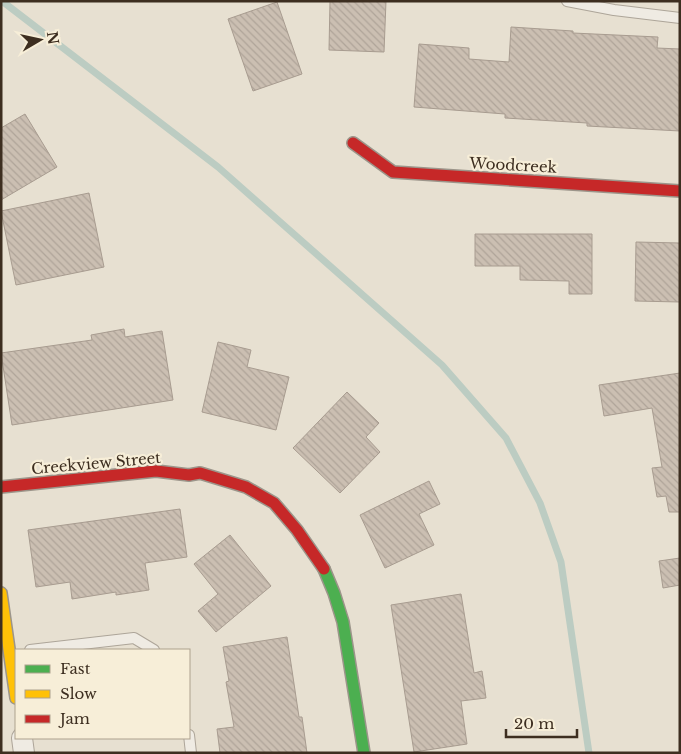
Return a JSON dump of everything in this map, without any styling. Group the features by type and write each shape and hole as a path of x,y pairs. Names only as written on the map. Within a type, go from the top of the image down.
{"street":[{"name":"Woodcreek","path":"353,143 392,172 612,185 680,191"},
{"name":"Creekview Street","path":"1,487 162,471 189,475 200,473 246,487 274,503 297,530 324,567 334,593 343,622 364,753"},
{"path":"1,593 13,652 15,683"},
{"path":"22,739 24,753"}],"lane":[{"path":"567,1 614,10 680,18"},
{"path":"39,649 134,638 152,649"},
{"path":"190,739 192,753"}],"building":[{"path":"330,1 386,1 384,52 329,50"},
{"path":"277,2 302,74 253,91 228,19"},
{"path":"511,27 573,31 573,33 658,37 657,48 680,49 680,131 587,126 587,123 505,118 505,114 414,107 419,44 469,48 469,59 509,62"},
{"path":"25,114 57,167 1,200 1,128"},
{"path":"89,193 104,267 16,285 1,211"},
{"path":"475,234 592,234 592,294 569,294 569,281 520,280 520,266 475,266"},
{"path":"636,242 680,243 680,302 635,301"},
{"path":"124,329 125,337 162,331 173,400 12,425 1,353 92,340 91,335"},
{"path":"218,342 251,350 247,367 289,377 276,430 202,412"},
{"path":"680,373 680,512 669,512 666,496 657,497 652,468 662,467 652,408 604,416 599,385"},
{"path":"347,392 379,423 366,437 380,452 340,493 293,448"},
{"path":"429,481 440,504 419,514 434,545 385,568 360,515"},
{"path":"180,509 187,557 145,563 149,590 116,595 116,592 72,599 70,582 36,587 28,530"},
{"path":"230,535 271,586 216,632 198,611 218,594 194,564"},
{"path":"680,558 680,585 663,588 659,561"},
{"path":"461,594 474,673 482,671 486,698 461,701 467,744 414,752 391,605"},
{"path":"287,637 299,717 302,717 307,753 220,753 217,729 234,727 226,682 229,681 223,647"}],"waterway":[{"path":"2,1 218,167 442,365 506,438 540,503 561,562 589,753"}],"traffic: fast":[{"path":"324,569 343,622 364,753"}],"traffic: slow":[{"path":"1,593 15,691"}],"traffic: jam":[{"path":"353,143 393,172 680,191"},
{"path":"1,487 156,471 189,475 200,473 246,487 274,503 297,530 324,569"}]}
